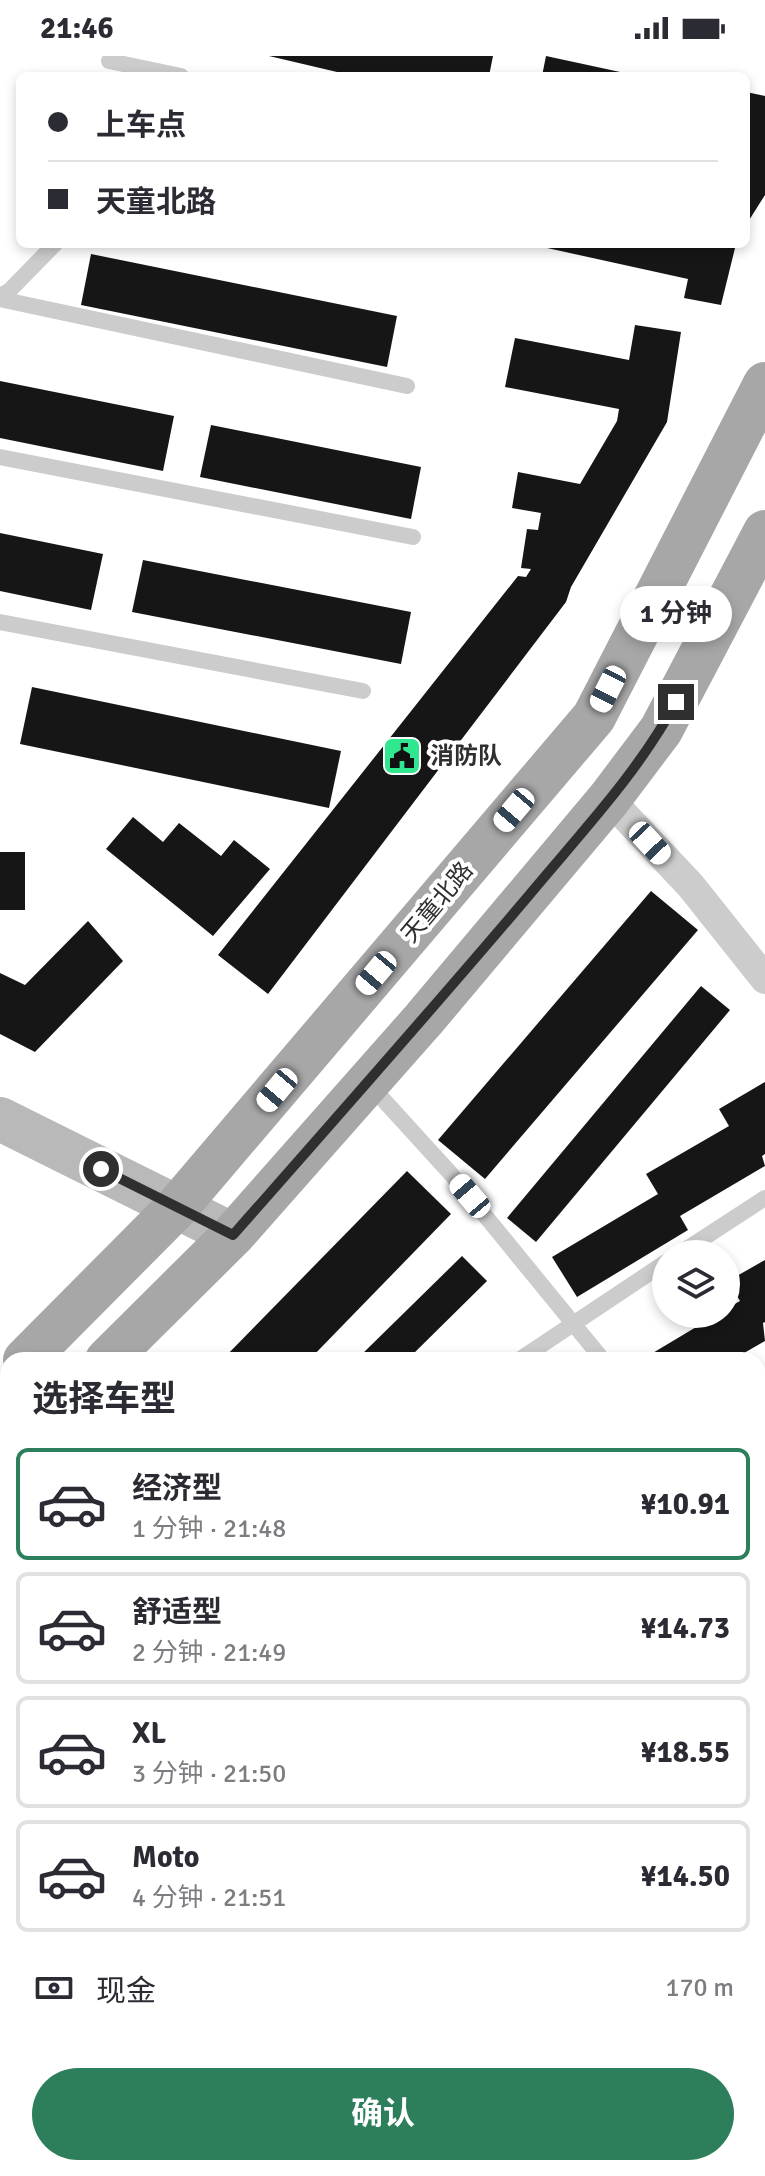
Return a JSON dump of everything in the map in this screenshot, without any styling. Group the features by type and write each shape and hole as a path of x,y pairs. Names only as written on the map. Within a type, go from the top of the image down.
{"main road":[{"name":"天童北路","path":"33,1352 177,1207 594,717 765,384"},
{"path":"115,1352 233,1235 609,799 661,730 765,532"}],"street":[{"path":"609,799 691,886 765,979"},
{"path":"0,1119 233,1235"}],"lane":[{"path":"108,64 157,72"},
{"path":"0,298 51,248"},
{"path":"0,298 407,386"},
{"path":"0,457 413,537"},
{"path":"0,622 363,691"},
{"path":"367,1083 451,1174 597,1352"},
{"path":"700,1240 765,1198"},
{"path":"531,1352 652,1271"}],"building":[{"path":"269,56 493,56 490,72 337,72"},
{"path":"546,56 620,72 543,72"},
{"path":"750,93 765,96 765,195 750,219"},
{"path":"547,248 735,248 721,305 684,298 688,279"},
{"path":"91,254 397,316 387,367 81,305"},
{"path":"635,325 681,332 667,422 571,587 566,602 268,994 218,955 518,576 526,577 531,569 521,568 527,529 538,530 541,513 512,508 518,472 580,484 617,421 619,409 505,387 515,338 629,360"},
{"path":"0,381 174,416 163,471 0,438"},
{"path":"211,425 421,467 411,519 200,477"},
{"path":"0,533 103,554 91,610 0,591"},
{"path":"143,560 411,612 401,664 132,612"},
{"path":"32,687 341,751 329,808 20,744"},
{"path":"133,817 163,842 179,823 221,856 234,840 270,869 213,936 106,849"},
{"path":"0,852 25,852 25,910 0,910"},
{"path":"651,891 698,930 485,1179 438,1140"},
{"path":"88,921 123,961 35,1052 0,1034 0,973 25,985"},
{"path":"701,986 730,1010 536,1242 507,1218"},
{"path":"765,1082 765,1154 762,1156 765,1166 680,1216 688,1230 671,1240 652,1240 652,1252 577,1297 552,1257 658,1194 646,1174 729,1126 719,1109"},
{"path":"407,1171 451,1214 317,1352 230,1352"},
{"path":"462,1256 487,1281 415,1352 364,1352"},
{"path":"765,1260 765,1341 746,1352 654,1352 695,1328 740,1328 740,1274"}],"place":[{"name":"消防队","path":"402,756"}],"route":[{"path":"101,1169 233,1235 424,1019 609,799 661,730 676,702"}]}
